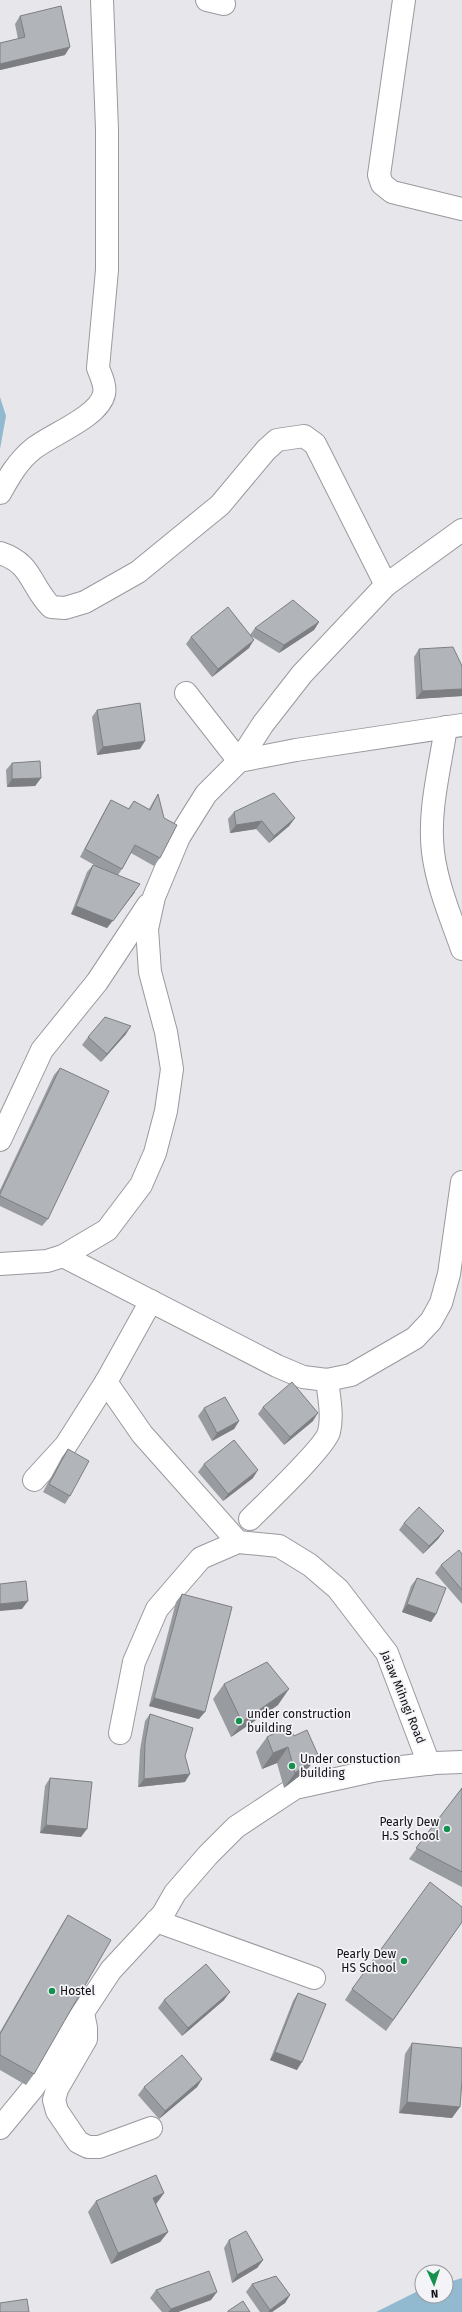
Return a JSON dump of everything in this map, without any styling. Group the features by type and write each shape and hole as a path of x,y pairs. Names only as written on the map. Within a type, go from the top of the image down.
{"street":[{"path":"0,493 19,462 33,449 100,405 104,394 103,382 98,368 107,270 107,121 102,0"},
{"path":"404,0 379,175 382,184 392,192 462,209"},
{"path":"0,550 24,565 40,596 51,607 65,608 85,602 138,572 220,505 276,440 304,436 315,444 386,586"},
{"path":"0,1264 47,1261 63,1256 107,1230 124,1210 141,1185 155,1153 166,1111 172,1069 166,1032 150,972 147,929 154,897 179,837 206,794 239,761 263,724 302,674 386,586 462,530"},
{"path":"186,693 239,761"},
{"path":"239,761 296,750 454,726 433,810 433,852 443,895 462,950"},
{"path":"0,1140 42,1050 97,982 154,897"},
{"path":"63,1256 277,1366 303,1377 327,1380 351,1375 415,1338 431,1321 441,1302 449,1274 462,1182"},
{"path":"34,1480 66,1445 106,1382 151,1301"},
{"path":"250,1519 316,1451 329,1434 331,1414 327,1380"},
{"path":"106,1382 142,1434 238,1542"},
{"name":"Jaiaw Mihngi Road","path":"120,1733 134,1662 158,1609 201,1558 238,1542 279,1546 310,1565 338,1589 387,1653 429,1764"},
{"path":"0,2128 33,2088 111,1970 163,1914 175,1892 208,1855 236,1827 295,1788 376,1770 462,1762"},
{"path":"156,1921 314,1978"},
{"path":"83,2013 86,2028 86,2039 57,2089 54,2100 57,2111 78,2142 88,2147 99,2147 151,2128"}],"water":[{"path":"0,397 6,416 0,449"},
{"path":"462,2278 462,2312 376,2312 414,2293 414,2304 454,2304 454,2280"}],"building":[{"path":"61,6 70,47 0,64 0,43 25,37 20,16"},
{"path":"293,600 319,622 284,645 255,628"},
{"path":"228,607 254,640 218,669 191,637"},
{"path":"453,647 462,666 462,689 422,691 419,649"},
{"path":"140,703 145,741 103,747 97,710"},
{"path":"40,761 41,778 12,779 12,763"},
{"path":"274,793 295,818 274,836 262,821 236,825 234,812"},
{"path":"158,794 164,818 177,825 160,858 135,845 122,869 85,849 111,800 129,809 134,801 150,810"},
{"path":"93,865 140,884 113,921 76,906"},
{"path":"105,1017 131,1026 107,1054 88,1037"},
{"path":"60,1068 109,1091 48,1219 0,1196 0,1194"},
{"path":"292,1382 318,1413 290,1437 263,1407"},
{"path":"225,1397 239,1421 217,1433 204,1408"},
{"path":"234,1440 258,1470 228,1494 204,1464"},
{"path":"68,1449 89,1461 70,1496 49,1484"},
{"path":"419,1507 444,1531 429,1546 404,1523"},
{"path":"459,1550 462,1554 462,1590 441,1565"},
{"path":"417,1578 446,1588 436,1614 407,1604"},
{"path":"26,1581 28,1601 0,1604 0,1584"},
{"path":"182,1594 232,1607 205,1712 154,1698"},
{"path":"267,1662 289,1689 242,1722 224,1684"},
{"path":"150,1714 193,1728 185,1756 190,1774 144,1779 145,1742"},
{"path":"289,1726 294,1736 307,1730 318,1755 295,1773 288,1747 273,1753 267,1737"},
{"path":"50,1778 92,1782 87,1829 46,1825"},
{"name":"Pearly Dew H.S School","path":"462,1788 462,1872 416,1848"},
{"name":"Pearly Dew HS School","path":"430,1882 462,1907 462,1922 393,2020 352,1989"},
{"name":"Hostel","path":"68,1915 111,1940 34,2074 0,2055 0,2034"},
{"path":"206,1964 230,1992 188,2028 164,2000"},
{"path":"298,1993 326,2004 302,2062 275,2052"},
{"path":"412,2043 462,2048 460,2107 407,2102"},
{"path":"182,2055 202,2079 165,2111 144,2087"},
{"path":"156,2175 164,2193 153,2198 168,2232 118,2253 96,2201"},
{"path":"246,2231 263,2260 237,2275 229,2240"},
{"path":"209,2271 217,2292 171,2309 156,2290"},
{"path":"276,2276 290,2295 270,2310 252,2284"},
{"path":"27,2299 29,2312 0,2312 0,2303"},
{"path":"243,2301 250,2312 228,2312 228,2311"}],"place":[{"name":"under construction building","path":"239,1721"},
{"name":"Under constuction building","path":"292,1766"},
{"name":"Pearly Dew H.S School","path":"447,1829"},
{"name":"Pearly Dew HS School","path":"404,1961"},
{"name":"Hostel","path":"52,1991"}]}
